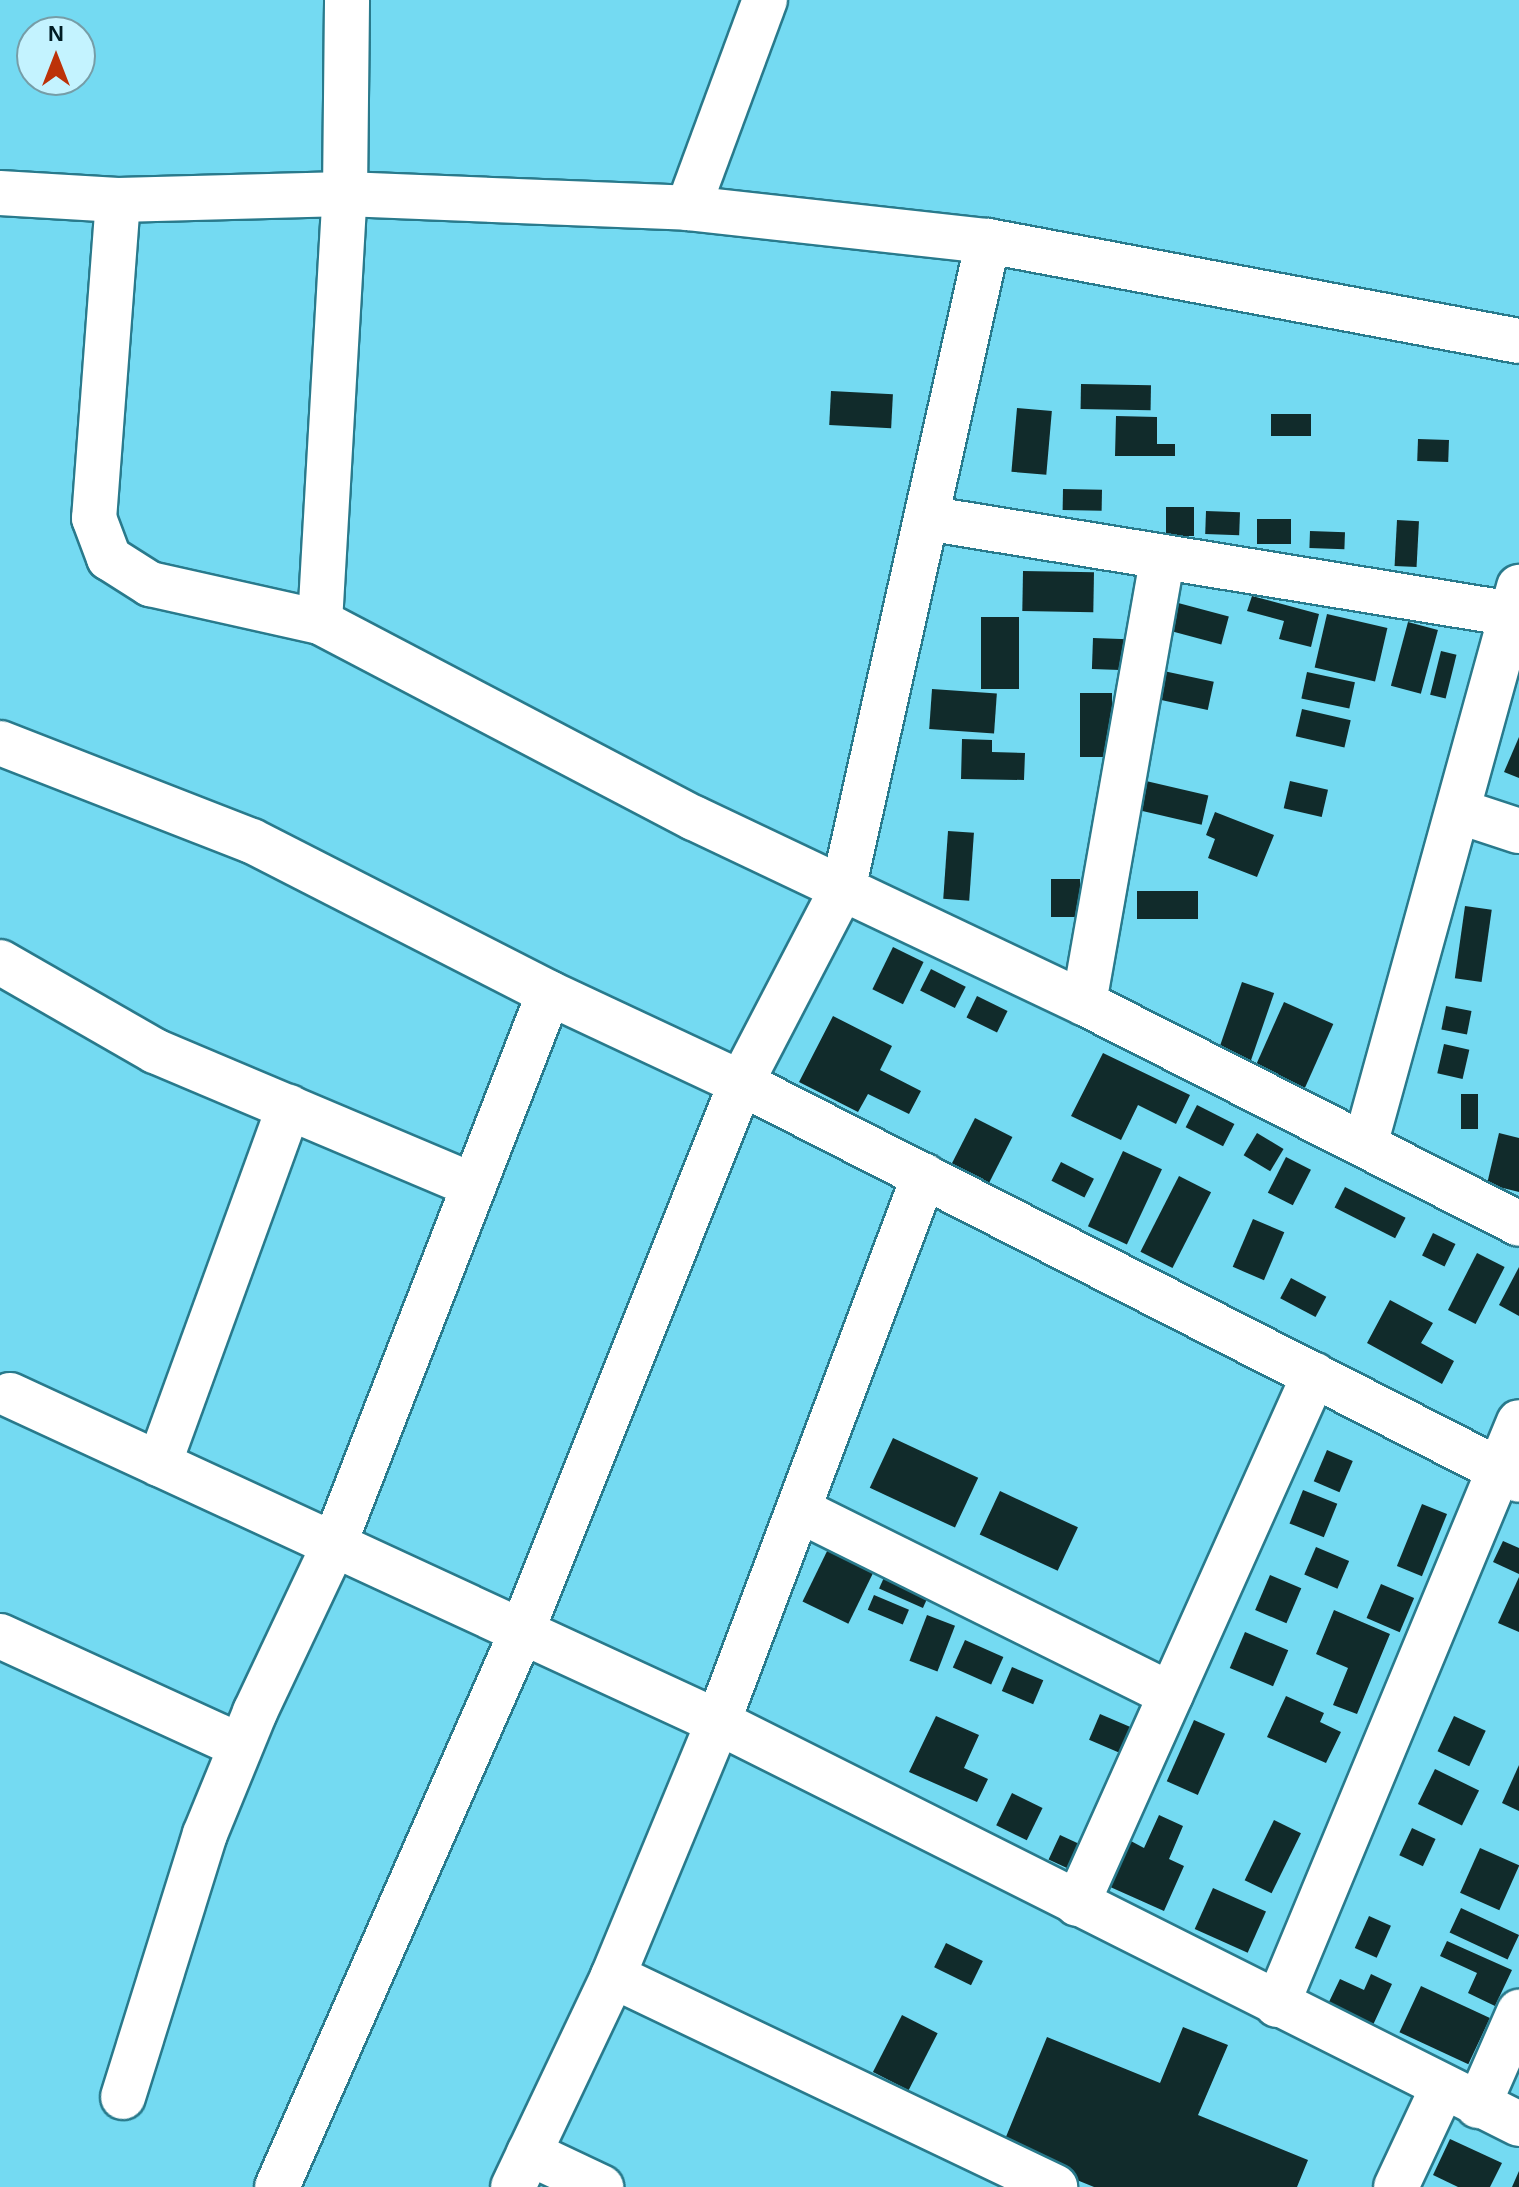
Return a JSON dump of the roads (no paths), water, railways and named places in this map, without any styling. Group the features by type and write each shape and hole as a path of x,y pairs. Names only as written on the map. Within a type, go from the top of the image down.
{"street":[{"path":"320,622 345,194 347,0"},
{"path":"688,208 765,0"},
{"path":"0,193 118,200 345,194 688,208 988,241 1519,341"},
{"path":"118,200 94,518 109,558 150,584 320,622 694,818 844,885 1084,1003 1519,1224"},
{"path":"277,2187 522,1631 741,1083 844,885 988,241"},
{"path":"926,518 1163,557 1515,601 1365,1145"},
{"path":"1084,1003 1163,557"},
{"path":"0,743 252,841 549,993 741,1083 1510,1475"},
{"path":"1458,811 1519,831"},
{"path":"0,962 155,1051 474,1186"},
{"path":"123,2097 205,1834 240,1746 334,1545 549,993"},
{"path":"159,1464 289,1107"},
{"path":"601,2187 521,2170 613,1976 718,1722 924,1176"},
{"path":"1077,1904 1314,1375"},
{"path":"10,1395 718,1722 1519,2124"},
{"path":"1277,2005 1510,1475 1519,1422"},
{"path":"799,1510 1171,1695"},
{"path":"0,1636 240,1746"},
{"path":"613,1976 1055,2187"},
{"path":"1396,2187 1519,2012"}]}
